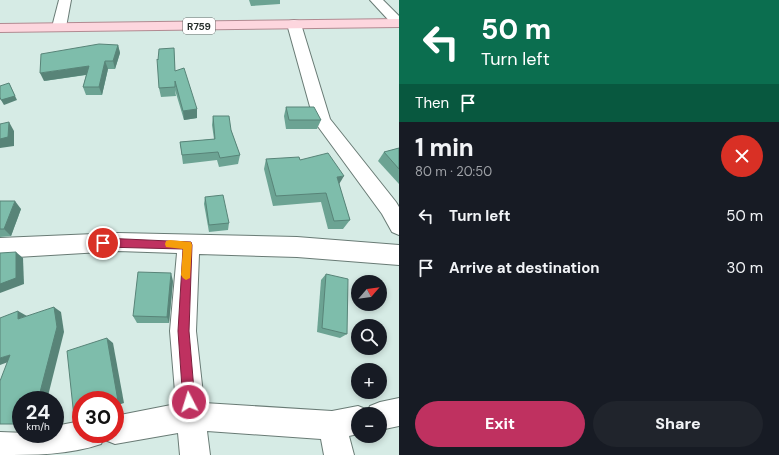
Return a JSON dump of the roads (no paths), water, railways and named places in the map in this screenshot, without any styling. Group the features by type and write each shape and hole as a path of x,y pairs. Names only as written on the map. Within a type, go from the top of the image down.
{"main road":[{"name":"R759","path":"0,28 399,23"}],"street":[{"path":"59,27 65,0"},
{"path":"376,0 399,23"},
{"path":"294,24 322,121 388,208 399,226"},
{"path":"0,248 118,242 298,247 399,255"},
{"path":"188,245 183,331 190,416 195,455"},
{"path":"387,415 399,412"},
{"path":"124,428 190,416 345,422 339,455"},
{"path":"0,447 19,447 72,437"}]}
